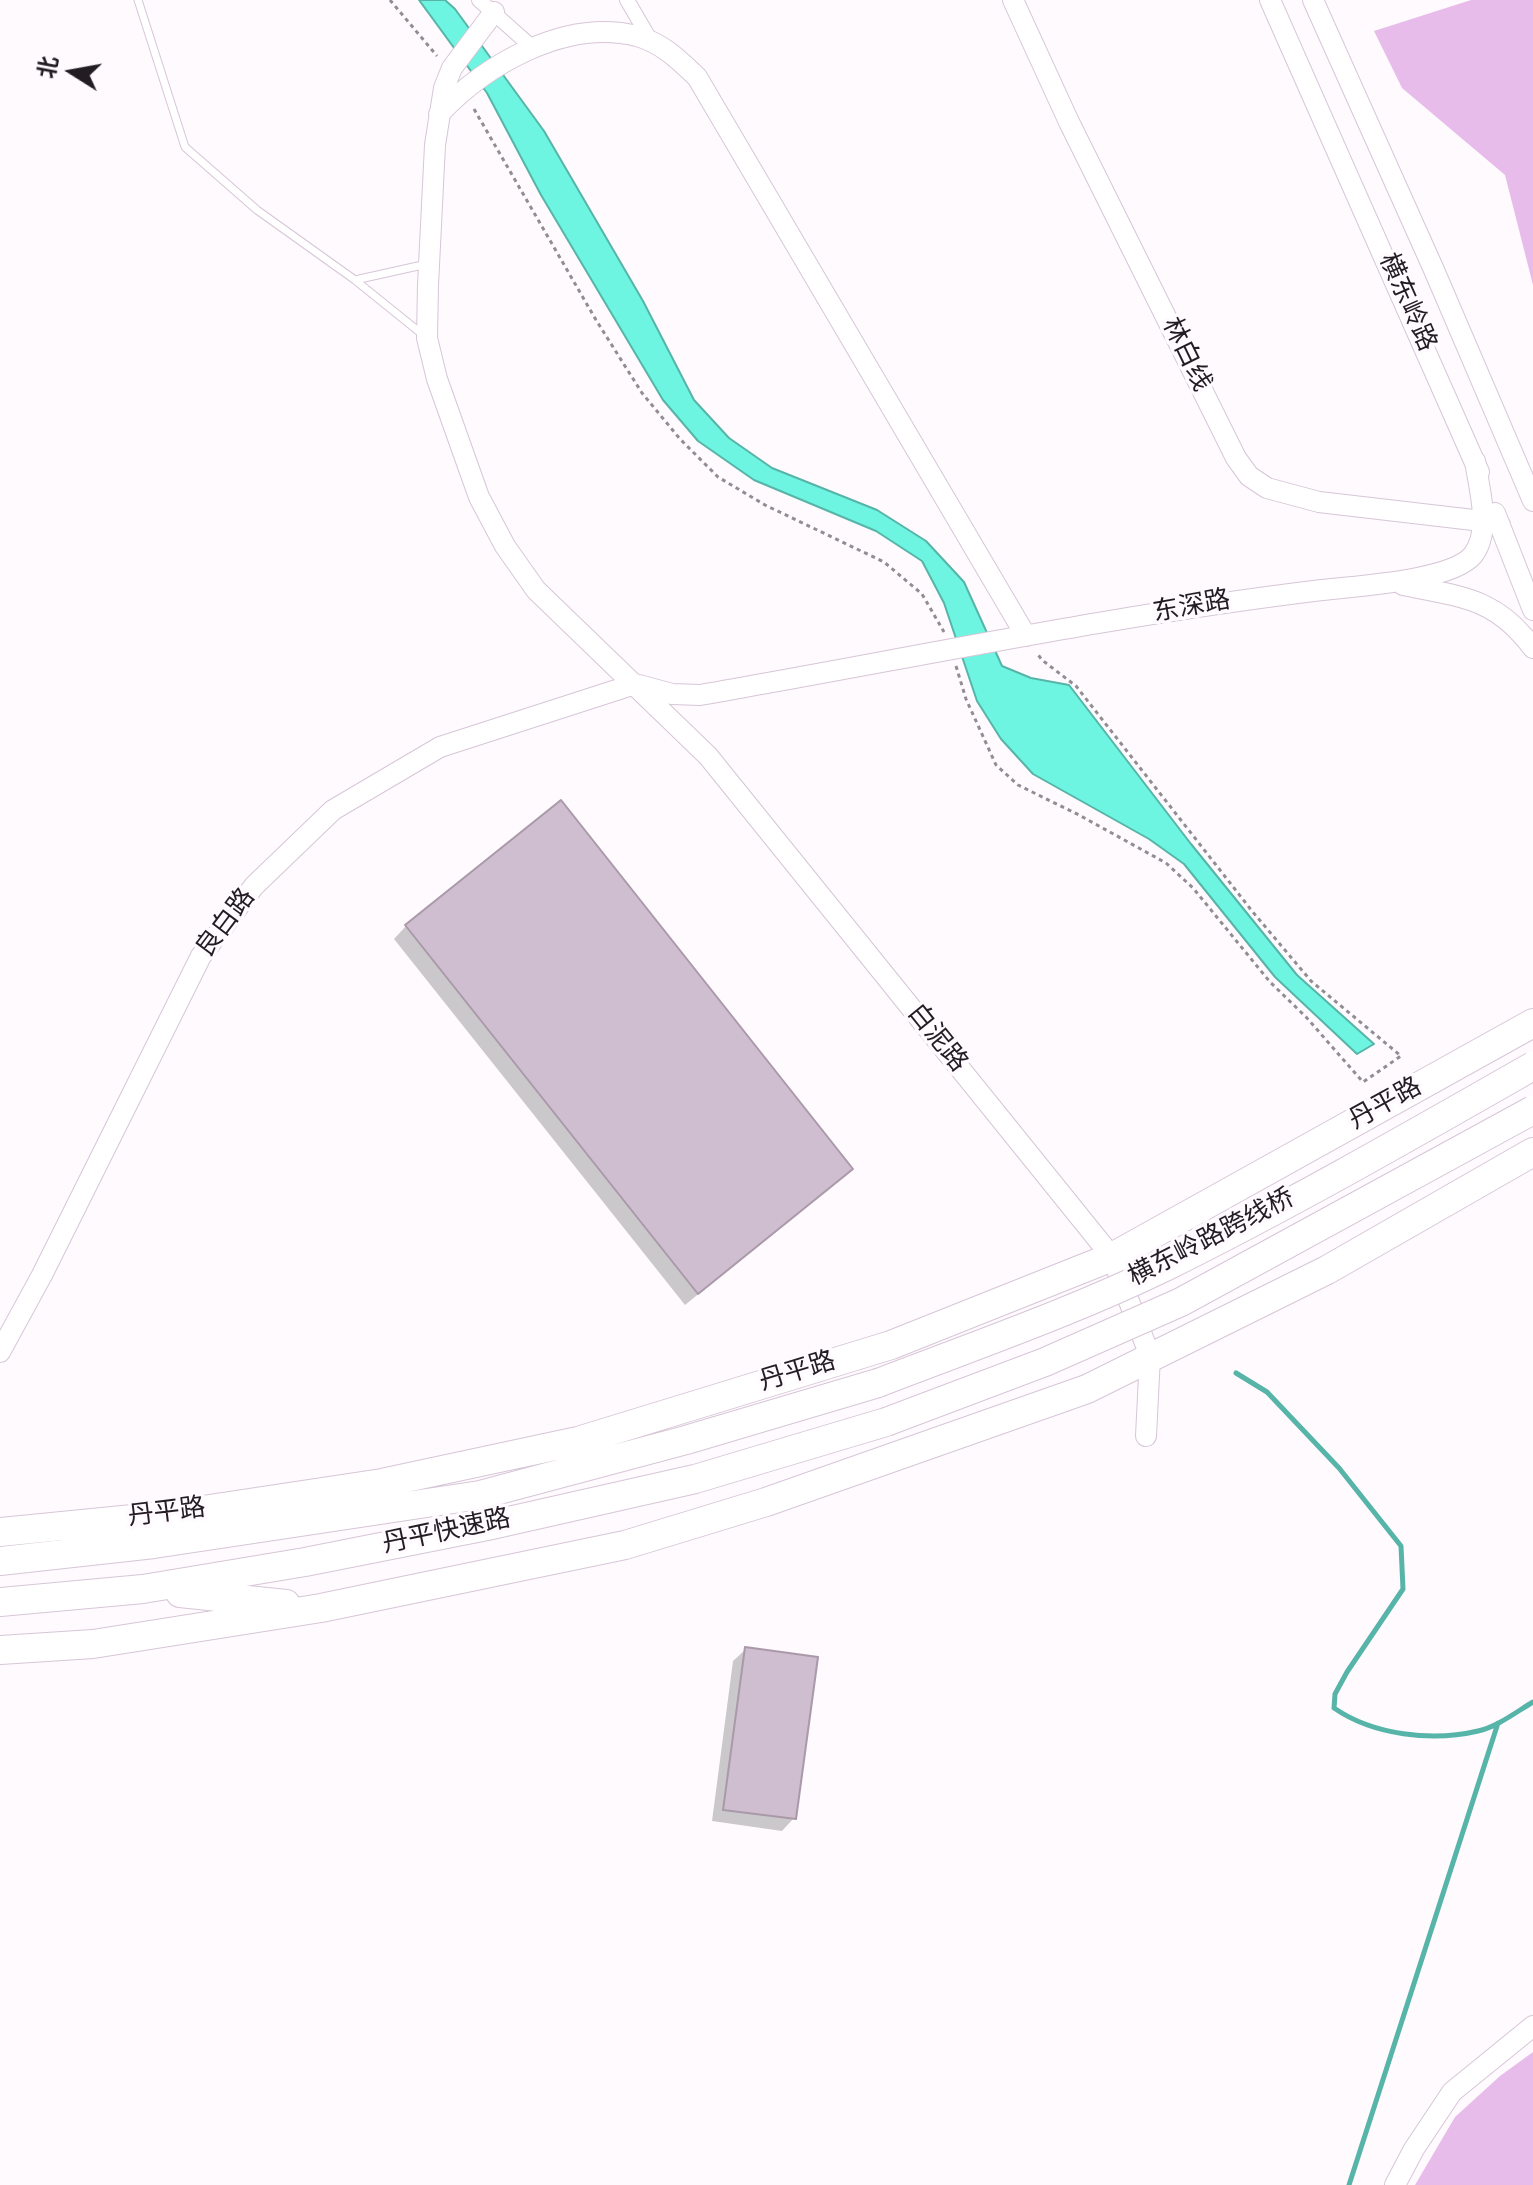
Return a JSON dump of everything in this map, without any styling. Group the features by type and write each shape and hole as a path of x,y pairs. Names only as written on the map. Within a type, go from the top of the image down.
{"highway":[{"name":"丹平路","path":"0,1532 163,1516 382,1483 578,1441 891,1345 1112,1257 1533,1023"},
{"name":"横东岭路跨线桥","path":"878,1383 1035,1324 1165,1267 1533,1066"},
{"name":"横东岭路跨线桥","path":"886,1422 1045,1362 1181,1302 1533,1110"},
{"path":"0,1650 93,1644 321,1608 625,1545 738,1511 1087,1389 1327,1270 1533,1152"},
{"name":"丹平快速路","path":"0,1561 154,1544 480,1495 686,1440 878,1383"},
{"name":"丹平快速路","path":"0,1602 143,1589 305,1562 487,1526 695,1479 886,1422"},
{"path":"154,1544 284,1498"},
{"path":"143,1589 321,1608"}],"street":[{"path":"627,0 652,43"},
{"name":"林白线","path":"1013,0 1069,122 1236,458 1249,476 1267,488 1319,502 1491,523"},
{"name":"横东岭路","path":"1270,0 1475,461 1491,523 1533,610"},
{"name":"横东岭路","path":"1313,0 1533,501"},
{"name":"白泥路","path":"486,13 452,68 438,115 427,338 437,379 479,497 505,546 536,590 567,623 635,684 718,769 1112,1257 1150,1356 1146,1436"},
{"path":"486,13 533,48"},
{"path":"438,115 466,90 507,61 533,48 576,35 607,33 637,37 669,51 697,77 1026,636"},
{"name":"东深路","path":"952,651 1242,600 1423,577 1456,568 1472,556 1491,523"},
{"name":"东深路","path":"1387,582 1482,602 1520,630 1533,648"},
{"path":"635,684 672,694 700,695 952,651"},
{"name":"良白路","path":"0,1352 49,1261 201,956 254,886 333,810 440,747 635,684"},
{"path":"1395,2185 1414,2149 1452,2092 1533,2026"}],"lane":[{"path":"138,0 185,147 257,210 355,280 427,338"},
{"path":"355,280 429,264"}],"path":[{"path":"390,0 441,62 452,68"},
{"path":"466,90 480,123 596,320 642,393 680,439 718,477 765,505 884,562 922,594 952,651 966,699 996,765 1018,785 1166,863 1193,888 1270,982 1306,1017 1363,1082 1401,1056 1311,981 1076,686 1042,660 1026,636"}],"shaded area":[{"path":"419,0 445,0 455,9 544,131 643,301 694,400 729,438 772,468 877,510 926,541 964,582 1002,666 1031,678 1069,685 1297,975 1374,1044 1357,1054 1275,977 1184,864 1149,839 1033,774 1001,739 977,701 944,603 922,561 876,531 754,480 698,441 663,400 541,195 487,93"},
{"path":"1471,0 1533,0 1533,285 1505,175 1402,88 1374,31"},
{"path":"1533,2052 1533,2185 1415,2185 1455,2117 1500,2076"}],"building":[{"path":"561,800 853,1169 698,1294 405,925"},
{"path":"745,1647 818,1657 796,1819 723,1810"}],"waterway":[{"path":"1236,1373 1267,1392 1339,1468 1401,1546 1403,1589 1347,1672 1335,1694 1334,1708 1366,1725 1385,1730 1442,1736 1485,1729 1533,1702"},
{"path":"1349,2185 1498,1723"}]}
